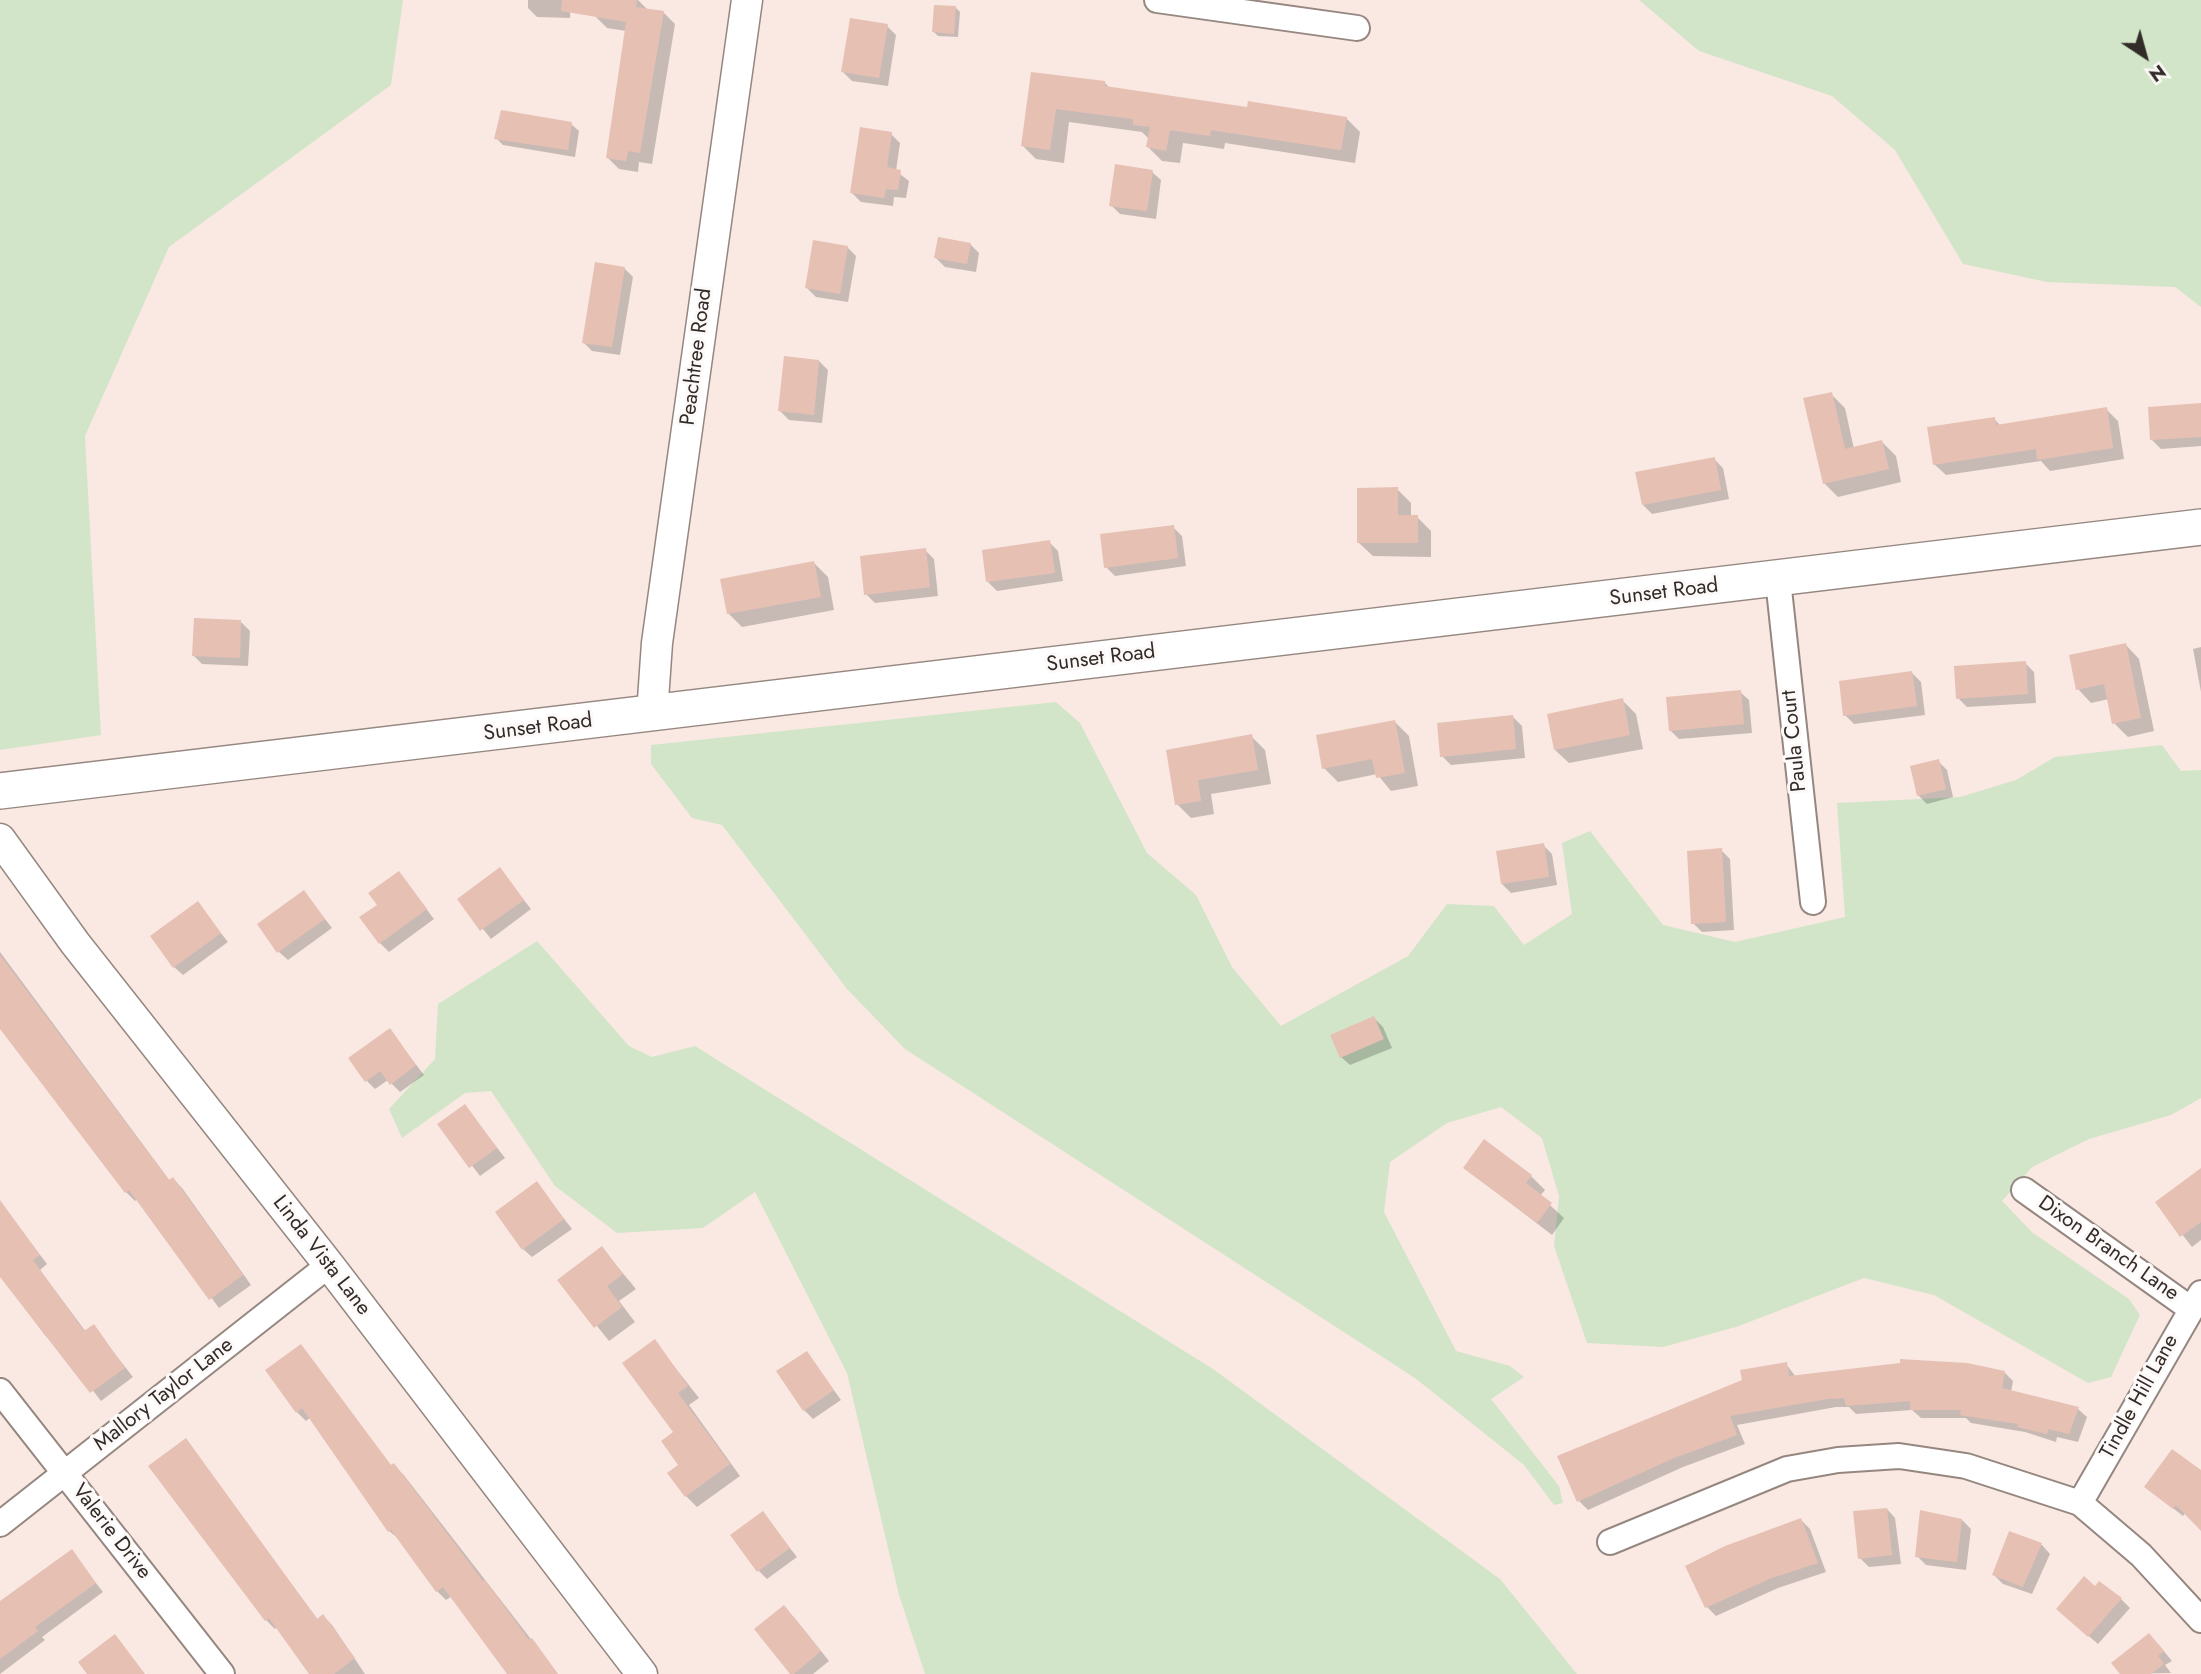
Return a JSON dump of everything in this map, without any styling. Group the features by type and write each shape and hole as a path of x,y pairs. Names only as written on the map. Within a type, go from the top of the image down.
{"main road":[{"name":"Sunset Road","path":"0,791 1778,580 2201,527"}],"street":[{"name":"Peachtree Road","path":"652,714 657,643 747,0"},
{"path":"1157,0 1357,28"},
{"name":"Paula Court","path":"1778,580 1813,902"},
{"name":"Linda Vista Lane","path":"0,839 75,943 329,1265 642,1674"},
{"name":"Dixon Branch Lane","path":"2024,1190 2196,1301"},
{"name":"Mallory Taylor Lane","path":"0,1524 329,1265"},
{"name":"Tindle Hill Lane","path":"2080,1503 2196,1301"},
{"name":"Valerie Drive","path":"0,1391 222,1674"},
{"path":"1610,1542 1787,1469 1838,1460 1899,1456 1966,1466 2080,1503 2141,1555 2201,1620"}],"green space":[{"path":"0,0 403,0 391,85 169,247 85,436 101,735 0,750"},
{"path":"1639,0 2201,0 2201,307 2175,287 2047,282 1963,264 1895,150 1832,96 1699,51"},
{"path":"1056,702 1080,723 1147,853 1196,895 1232,967 1281,1026 1408,956 1447,904 1494,906 1524,945 1572,914 1562,843 1590,831 1663,925 1735,942 1845,917 1837,803 1960,797 2016,780 2055,757 2162,745 2181,771 2201,770 2201,1098 2171,1115 2089,1139 2032,1167 2002,1201 2033,1233 2129,1299 2140,1315 2111,1377 2088,1383 1934,1295 1864,1278 1736,1327 1663,1347 1587,1343 1554,1246 1559,1196 1542,1138 1501,1107 1447,1123 1390,1162 1384,1212 1456,1351 1510,1366 1524,1377 1491,1399 1559,1486 1563,1503 1554,1505 1524,1465 1415,1378 905,1049 847,989 722,825 692,818 651,764 651,745"},
{"path":"537,941 629,1046 652,1057 695,1046 1213,1369 1500,1579 1577,1674 925,1674 899,1595 847,1373 755,1192 703,1228 617,1233 555,1186 491,1091 465,1093 402,1138 389,1109 435,1059 438,1004"}],"building":[{"path":"562,0 637,0 636,7 664,11 640,153 628,151 626,161 606,158 626,22 561,11"},
{"path":"934,5 956,6 954,34 932,32"},
{"path":"850,18 888,24 879,78 841,72"},
{"path":"1031,72 1105,81 1105,86 1247,107 1248,101 1347,117 1341,150 1211,130 1210,136 1170,130 1166,151 1146,147 1150,127 1133,125 1133,119 1056,109 1050,150 1021,146"},
{"path":"501,110 572,122 568,150 494,139"},
{"path":"860,127 892,132 887,167 901,170 898,190 886,189 884,198 850,193"},
{"path":"1115,164 1153,170 1147,211 1109,206"},
{"path":"938,237 971,243 967,264 934,258"},
{"path":"813,240 848,246 840,294 805,288"},
{"path":"595,262 625,267 612,347 582,343"},
{"path":"784,356 819,360 814,415 778,411"},
{"path":"1832,392 1845,449 1882,440 1889,469 1823,484 1803,398"},
{"path":"2201,403 2201,437 2150,440 2148,407"},
{"path":"2107,407 2113,448 2037,460 2036,449 1933,465 1927,427 1995,417 1996,425"},
{"path":"1715,457 1721,490 1642,505 1635,472"},
{"path":"1398,487 1398,515 1418,515 1418,543 1357,543 1357,488"},
{"path":"1174,525 1178,558 1104,568 1100,534"},
{"path":"1050,540 1055,573 986,582 982,550"},
{"path":"926,548 930,587 864,595 860,556"},
{"path":"814,561 821,597 727,614 720,579"},
{"path":"194,618 241,620 240,658 192,656"},
{"path":"2126,643 2141,718 2112,724 2104,684 2076,690 2069,655"},
{"path":"2026,661 2028,694 1956,699 1954,666"},
{"path":"1912,671 1917,706 1843,716 1839,681"},
{"path":"1741,690 1744,724 1669,731 1666,697"},
{"path":"1623,698 1630,735 1554,750 1547,714"},
{"path":"1513,715 1516,749 1440,757 1437,723"},
{"path":"1395,720 1405,773 1376,778 1372,759 1322,769 1316,735"},
{"path":"1252,734 1258,770 1198,780 1201,801 1175,805 1166,750"},
{"path":"1939,759 1946,789 1917,796 1910,766"},
{"path":"1544,843 1549,877 1501,884 1496,851"},
{"path":"1722,848 1726,922 1691,924 1687,851"},
{"path":"500,867 524,900 480,931 457,899"},
{"path":"399,871 427,909 379,944 359,917 377,905 368,893"},
{"path":"304,890 325,919 277,953 257,924"},
{"path":"198,901 221,933 173,968 150,936"},
{"path":"0,955 169,1180 173,1177 243,1275 209,1300 129,1190 125,1193 0,1029"},
{"path":"1374,1016 1384,1039 1340,1058 1330,1035"},
{"path":"390,1028 416,1065 390,1085 380,1071 365,1082 348,1058"},
{"path":"465,1104 497,1148 469,1168 437,1124"},
{"path":"1484,1139 1532,1175 1526,1183 1552,1203 1537,1223 1463,1168"},
{"path":"2201,1168 2201,1222 2180,1237 2155,1202"},
{"path":"537,1181 564,1219 522,1250 495,1212"},
{"path":"0,1200 40,1255 33,1260 84,1331 94,1324 125,1368 90,1393 0,1277"},
{"path":"602,1246 623,1274 607,1286 622,1307 594,1328 557,1280"},
{"path":"655,1339 688,1386 678,1393 730,1464 685,1497 667,1473 678,1465 661,1441 673,1432 622,1363"},
{"path":"301,1344 391,1465 394,1463 483,1581 485,1580 529,1640 532,1638 558,1674 507,1674 443,1587 436,1592 391,1530 388,1532 302,1408 296,1413 265,1370"},
{"path":"807,1351 834,1390 803,1411 776,1371"},
{"path":"1900,1359 1967,1363 2005,1371 2002,1388 2079,1407 2069,1434 2048,1429 2047,1434 2017,1427 2018,1424 1960,1415 1961,1410 1910,1410 1910,1401 1846,1406 1844,1398 1827,1399 1730,1416 1737,1435 1674,1458 1577,1502 1557,1456 1742,1380 1740,1370 1787,1362 1789,1376 1900,1363"},
{"path":"186,1438 317,1619 323,1614 355,1658 334,1674 309,1674 269,1618 265,1621 148,1466"},
{"path":"2172,1449 2201,1470 2201,1531 2176,1505 2173,1509 2144,1487"},
{"path":"1887,1508 1892,1555 1858,1559 1853,1511"},
{"path":"1920,1510 1962,1519 1957,1562 1915,1557"},
{"path":"763,1511 790,1548 757,1572 730,1535"},
{"path":"1801,1518 1818,1563 1769,1579 1705,1608 1685,1566 1725,1546"},
{"path":"2009,1531 2042,1543 2023,1587 1992,1575"},
{"path":"72,1549 96,1583 35,1627 38,1631 0,1659 0,1601"},
{"path":"2084,1576 2095,1586 2099,1581 2122,1598 2088,1637 2056,1609"},
{"path":"784,1605 821,1651 794,1674 790,1674 754,1629"},
{"path":"2149,1633 2164,1651 2158,1656 2164,1664 2151,1674 2120,1674 2111,1663"},
{"path":"115,1634 145,1674 87,1674 78,1662"}]}
